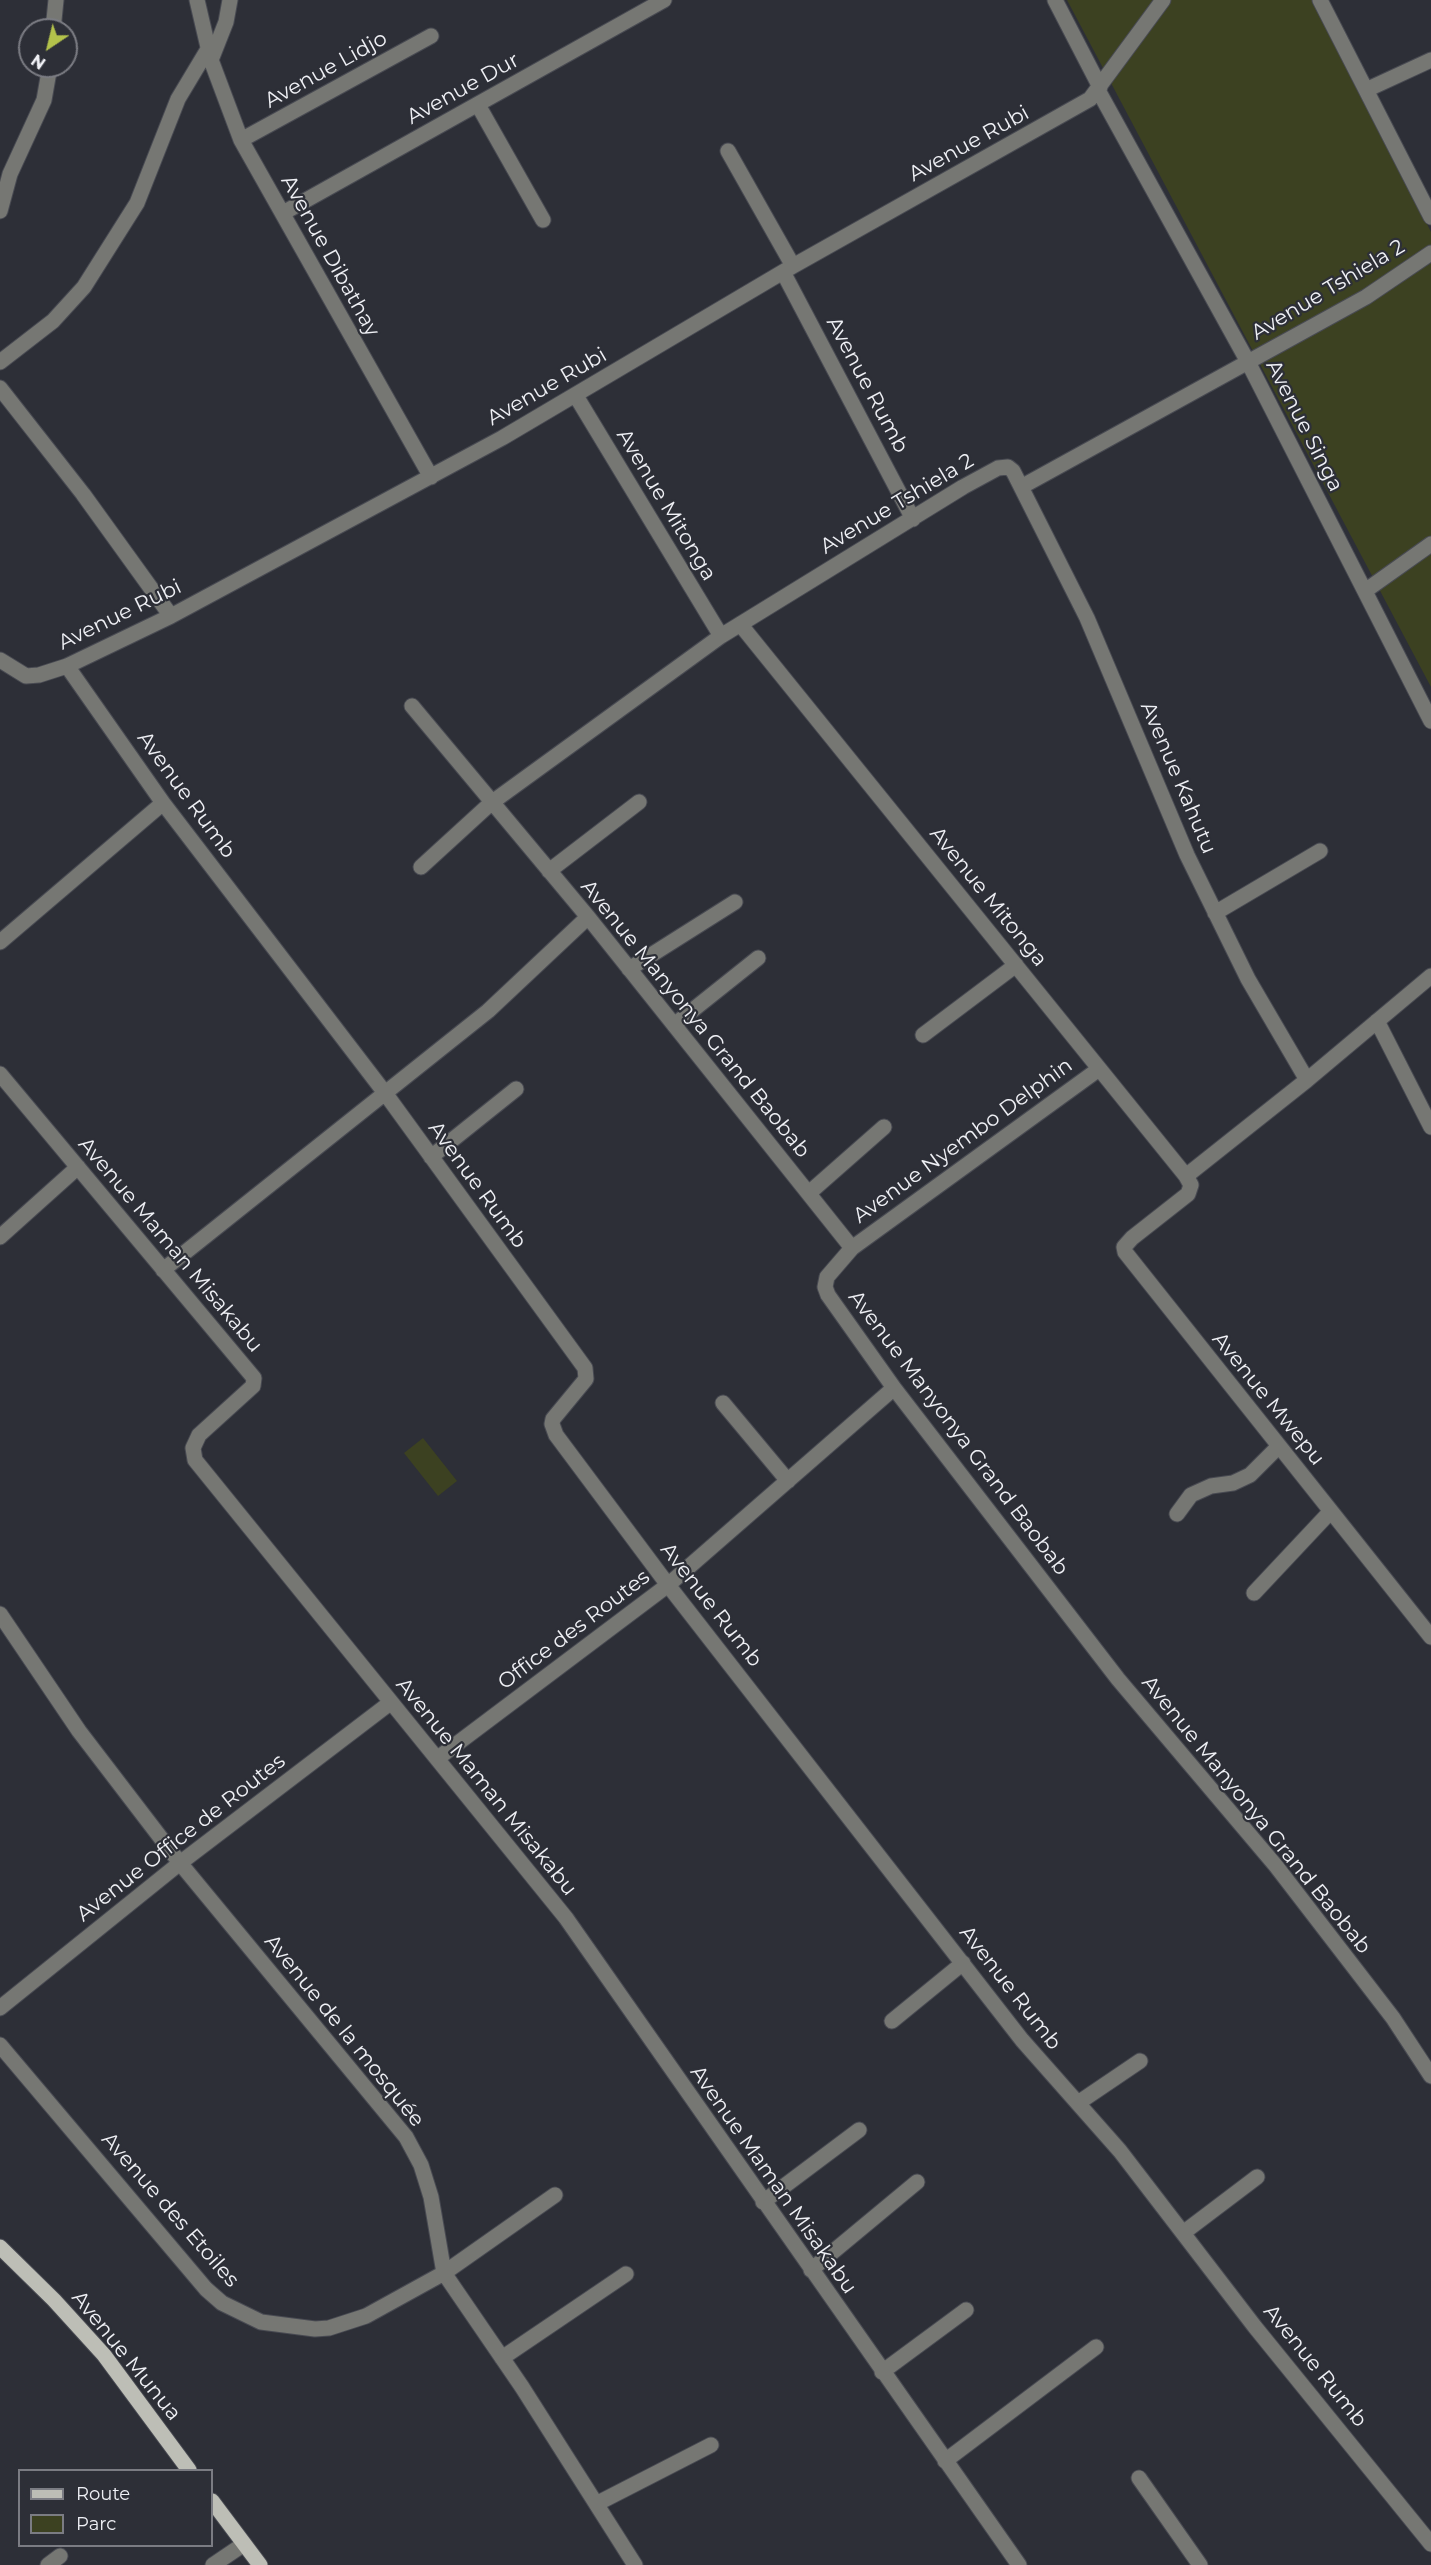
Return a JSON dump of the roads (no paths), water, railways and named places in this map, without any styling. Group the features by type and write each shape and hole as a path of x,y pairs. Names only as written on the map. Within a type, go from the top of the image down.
{"main road":[{"name":"Avenue Munua","path":"0,2247 54,2300 104,2355 188,2469"},
{"path":"213,2502 260,2565"}],"street":[{"path":"54,18 56,0"},
{"name":"Avenue Dibathay","path":"197,0 210,55 241,140 431,477"},
{"path":"0,362 53,321 84,287 137,203 178,99 210,55 226,22 230,0"},
{"name":"Avenue Dur","path":"283,213 664,0"},
{"name":"Avenue Singa","path":"1055,0 1099,89 1248,362 1431,721"},
{"name":"Avenue Rubi","path":"0,660 26,676 39,675 67,666 171,616 431,477 576,396 788,269 1081,105 1099,89 1163,0"},
{"path":"1320,0 1427,201 1431,217"},
{"name":"Avenue Lidjo","path":"241,140 431,36"},
{"path":"1366,90 1431,60"},
{"path":"0,211 10,174 44,100 48,78"},
{"path":"478,105 543,220"},
{"path":"728,151 788,269"},
{"name":"Avenue Tshiela 2","path":"421,867 491,803 740,624 1001,467 1011,469 1021,487 1366,297 1431,253"},
{"name":"Avenue Rumb","path":"788,269 913,519"},
{"path":"0,388 83,494 171,616"},
{"name":"Avenue Mitonga","path":"576,396 721,636"},
{"name":"Avenue Kahutu","path":"1021,487 1087,618 1187,855 1248,979 1307,1080"},
{"path":"1365,591 1431,544"},
{"name":"Avenue Mitonga","path":"740,624 1186,1176"},
{"name":"Avenue Rumb","path":"67,666 163,802 385,1093 585,1368 586,1379 556,1414 552,1424 553,1430 668,1585 1022,2040 1120,2151 1256,2327 1431,2544"},
{"name":"Avenue Manyonya Grand Baobab","path":"412,706 588,917 852,1248 827,1277 825,1287 828,1295 894,1388 1118,1679 1276,1866 1393,2019 1431,2076"},
{"path":"0,942 163,802"},
{"path":"549,871 639,802"},
{"path":"1215,913 1320,851"},
{"path":"629,969 735,902"},
{"path":"163,1270 488,1011 588,917"},
{"path":"674,1025 758,958"},
{"path":"922,1035 1016,966"},
{"path":"1186,1176 1307,1080 1431,976"},
{"path":"1377,1021 1431,1127"},
{"name":"Avenue Nyembo Delphin","path":"852,1248 1099,1069"},
{"name":"Avenue Maman Misakabu","path":"0,1074 255,1380 253,1386 199,1435 193,1448 195,1460 566,1918 1019,2565"},
{"path":"431,1157 516,1089"},
{"path":"809,1193 884,1127"},
{"path":"0,1237 78,1167"},
{"name":"Avenue Mwepu","path":"1186,1176 1191,1188 1184,1198 1132,1238 1124,1247 1125,1252 1431,1637"},
{"name":"Office des Routes","path":"438,1758 668,1585 894,1388"},
{"path":"723,1403 788,1481"},
{"path":"1177,1514 1191,1496 1211,1486 1233,1483 1250,1475 1279,1446"},
{"path":"1254,1593 1331,1512"},
{"name":"Avenue de la mosquée","path":"0,1614 80,1731 180,1863 406,2137 421,2165 431,2197 444,2273 598,2503 635,2565"},
{"name":"Avenue Office de Routes","path":"1,2006 180,1863 390,1703"},
{"path":"892,2020 963,1963"},
{"name":"Avenue des Etoiles","path":"0,2045 206,2289 222,2303 261,2322 295,2328 329,2328 366,2316 444,2273 555,2194"},
{"path":"1078,2103 1140,2061"},
{"path":"763,2202 859,2130"},
{"path":"1183,2233 1257,2176"},
{"path":"811,2270 917,2182"},
{"path":"502,2358 626,2274"},
{"path":"882,2372 966,2310"},
{"path":"945,2461 1096,2347"},
{"path":"598,2503 711,2445"},
{"path":"1139,2478 1200,2565"},
{"path":"213,2565 244,2544"}]}
